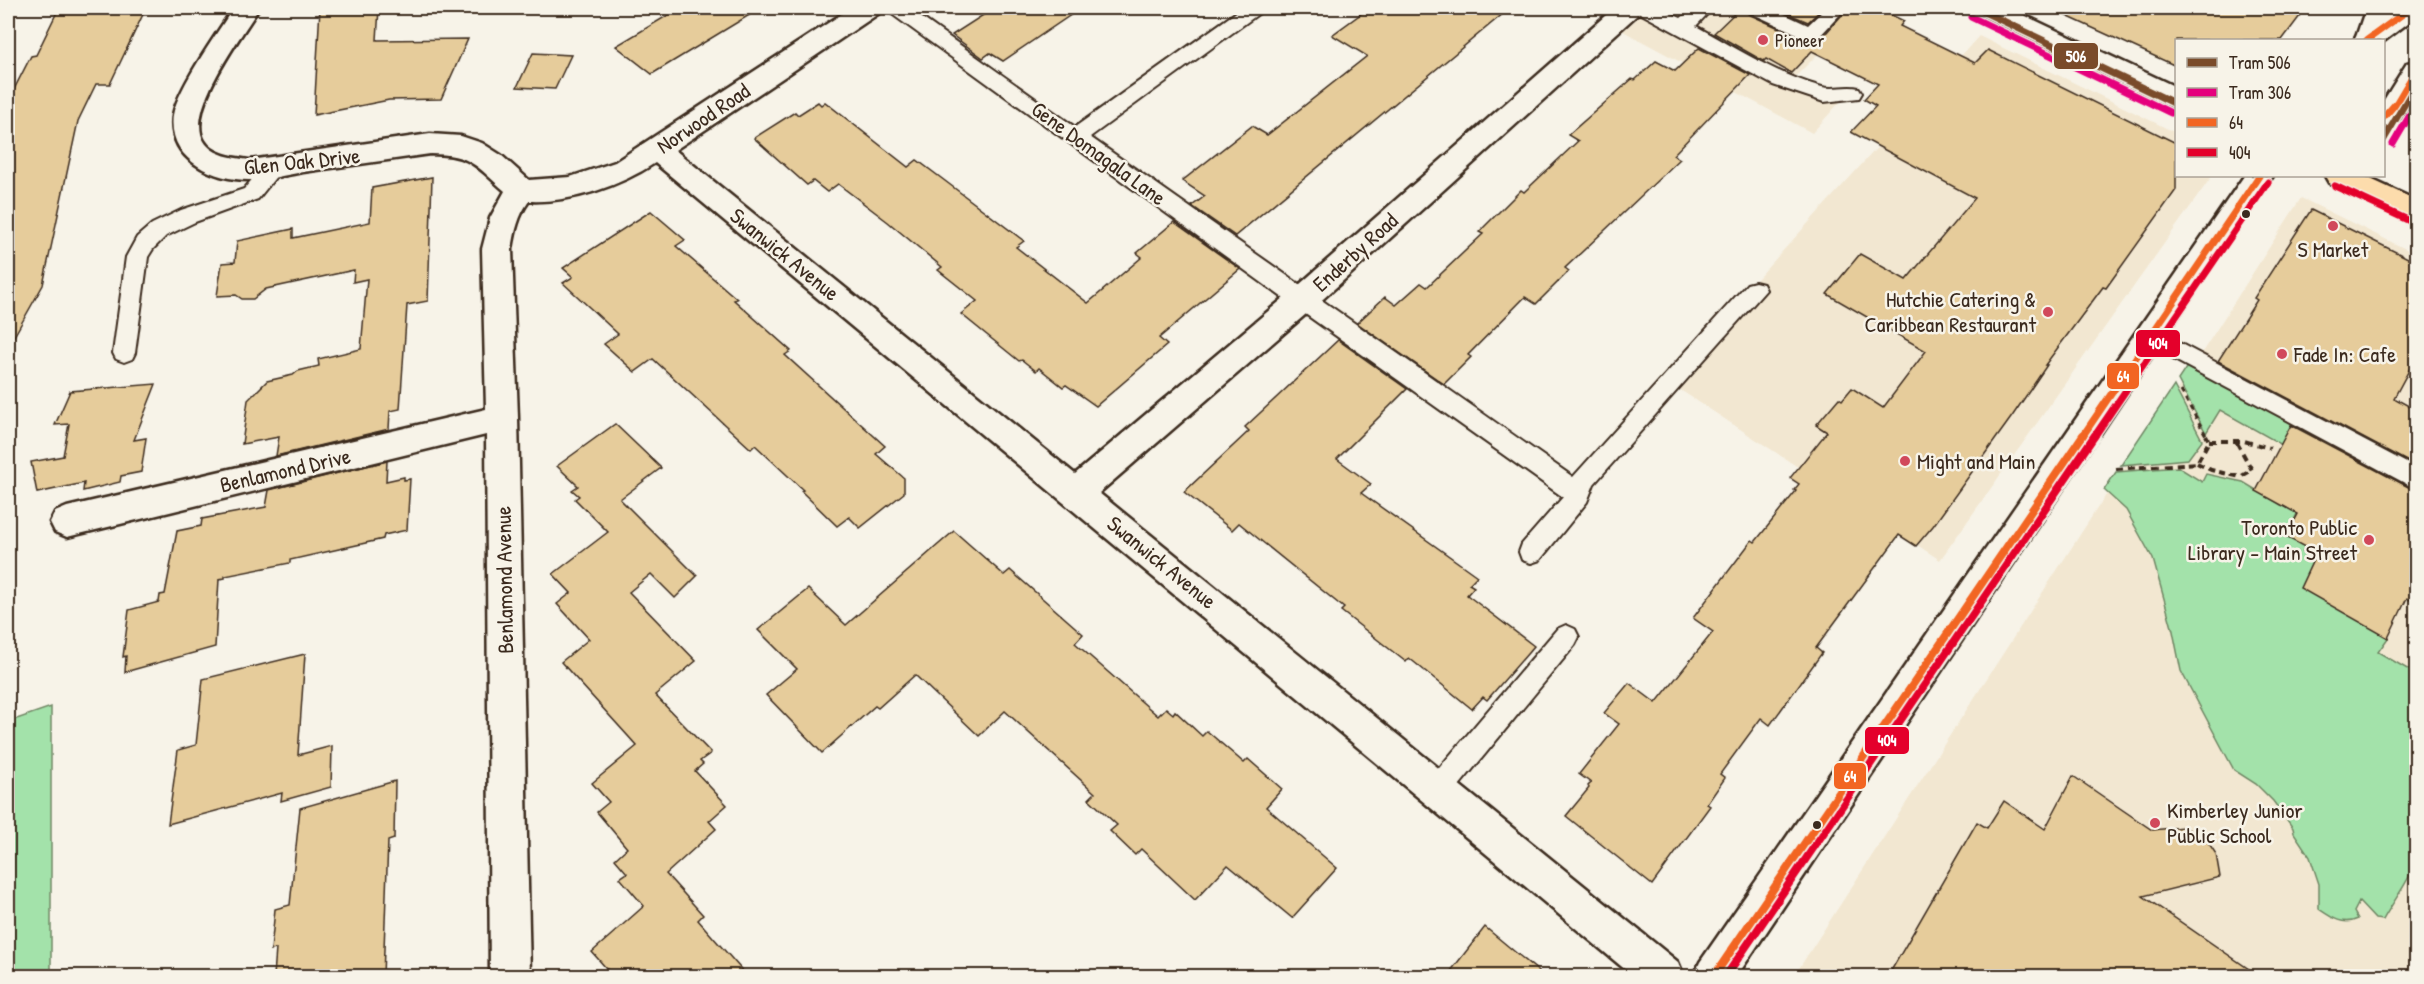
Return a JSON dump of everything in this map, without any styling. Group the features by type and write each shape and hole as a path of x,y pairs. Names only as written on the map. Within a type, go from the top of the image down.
{"main road":[{"path":"2341,177 2416,212"}],"street":[{"name":"Glen Oak Drive","path":"246,8 192,97 185,123 186,134 196,152 204,159 218,166 250,170 272,169 430,144 454,143 486,156 522,190"},
{"name":"Norwood Road","path":"522,190 552,190 598,179 625,169 870,8"},
{"name":"Enderby Road","path":"1077,492 1302,300 1629,8"},
{"path":"1988,8 2175,98"},
{"path":"2367,39 2379,8"},
{"path":"2368,39 2411,8"},
{"path":"2385,116 2397,102 2416,70"},
{"name":"Swanwick Avenue","path":"657,150 1077,492 1664,976"},
{"path":"1714,976 2258,177"},
{"name":"Benlamond Avenue","path":"510,976 502,418 497,249 501,224 510,206 522,190"},
{"name":"Benlamond Drive","path":"67,522 502,418"}],"lane":[{"name":"Gene Domagala Lane","path":"896,8 1302,300 1580,495"},
{"path":"1077,136 1254,8"},
{"path":"1645,8 1780,81 1824,95 1852,93"},
{"path":"1683,27 1704,8"},
{"path":"1756,8 1810,34 1832,9"},
{"path":"124,353 137,257 145,243 159,230 188,216 251,194 272,169"},
{"path":"1531,552 1580,495 1584,479 1755,290"},
{"path":"2149,336 2416,479"},
{"path":"1438,789 1566,638"}],"path":[{"path":"2181,390 2210,441"},
{"path":"2210,441 2236,441 2270,448"},
{"path":"2197,463 2210,441"},
{"path":"2116,469 2197,463 2211,470 2240,477 2252,470 2236,441"}],"shaded area":[{"path":"1649,8 1864,8 1795,77 1840,102 1812,133 1623,31"},
{"path":"1979,36 2175,133 2175,177 2211,177 1940,560 1665,380"},
{"name":"Kimberley Junior Public School","path":"2301,198 2416,254 2416,976 1794,976 2098,507 2199,357"}],"green space":[{"path":"2188,365 2311,434 2300,455 2220,410 2206,433 2178,380"},
{"path":"2174,386 2202,440 2188,459 2121,465"},
{"path":"2178,467 2202,482 2206,474 2243,482 2281,505 2304,500 2286,536 2305,547 2303,552 2314,558 2388,638 2378,652 2416,674 2416,862 2383,920 2375,919 2359,902 2354,912 2358,919 2353,921 2338,920 2319,909 2319,884 2310,857 2293,828 2273,801 2256,784 2234,770 2181,671 2173,631 2153,559 2126,510 2104,490 2116,472"},
{"path":"51,707 51,976 8,976 8,722"}],"building":[{"path":"146,8 110,84 96,84 78,121 43,285 8,347 8,101 31,56 36,55 57,12"},
{"path":"320,8 379,8 377,40 468,39 441,99 389,100 314,115"},
{"path":"680,8 761,8 652,74 616,46"},
{"path":"994,8 1081,8 1003,61 990,53 983,58 952,35"},
{"path":"1369,8 1510,8 1235,236 1192,206 1205,196 1182,181 1252,126 1267,135 1367,56 1332,35"},
{"path":"1740,8 1745,8 1748,14 1810,42 1819,41 1848,8 1877,8 1904,21 1900,26 1975,63 1988,50 2175,143 2176,190 2106,288 2103,287 2045,365 2047,365 2013,415 1933,526 1916,546 1899,535 1816,648 1822,653 1770,725 1761,718 1720,774 1725,778 1707,804 1710,806 1652,885 1566,816 1591,783 1579,774 1619,724 1604,713 1629,683 1656,703 1713,632 1693,618 1752,540 1755,542 1796,491 1794,490 1799,484 1790,478 1827,432 1816,425 1839,398 1842,400 1852,388 1883,408 1926,351 1827,294 1860,254 1906,280 1975,198 1851,132 1876,106 1864,99 1878,84 1812,51 1791,73 1766,59 1764,61 1758,58 1714,33"},
{"path":"1775,8 1823,8 1808,22"},
{"path":"2049,8 2306,8 2283,39 2175,39 2175,66"},
{"path":"1699,48 1750,75 1673,155 1680,159 1565,268 1569,271 1536,304 1525,297 1468,355 1471,357 1444,384 1357,323 1385,297 1396,305 1421,283 1427,287 1483,234 1479,232 1521,190 1524,192 1578,141 1568,135 1632,79 1635,80 1656,61 1675,71"},
{"path":"533,53 571,55 555,89 517,87"},
{"path":"818,102 821,105 825,102 908,167 917,160 1024,241 1016,247 1088,303 1142,257 1137,253 1174,222 1240,269 1159,338 1167,345 1096,406 1066,385 1063,387 1039,368 1036,371 1022,360 1019,361 961,314 977,301 938,270 942,267 888,222 838,184 827,192 813,181 807,185 754,138 795,112 798,115"},
{"path":"432,177 428,301 407,305 400,409 390,411 389,429 276,456 279,437 242,444 248,400 267,381 319,366 318,359 361,349 367,279 353,282 354,270 266,289 253,299 242,299 236,295 217,296 222,263 235,262 237,241 293,229 293,238 370,222 372,188"},
{"path":"2311,210 2416,262 2416,357 2394,398 2416,410 2416,466 2218,361 2257,300 2254,298"},
{"path":"651,211 685,240 676,246 737,299 734,300 791,351 785,355 885,446 876,454 904,478 904,493 860,528 849,517 837,526 755,445 751,449 653,359 635,372 604,344 618,334 563,283 573,277 563,268"},
{"path":"1338,340 1407,389 1337,459 1371,484 1361,493 1477,576 1469,584 1474,587 1467,595 1534,646 1487,700 1483,697 1472,709 1409,658 1406,662 1341,611 1344,608 1239,523 1232,530 1184,492 1249,431 1245,427"},
{"path":"156,384 134,440 146,438 141,472 121,476 120,482 83,491 84,483 37,493 31,462 63,456 69,424 55,425 70,391"},
{"path":"615,424 661,468 620,499 697,576 675,598 651,574 629,592 696,661 655,695 711,753 700,761 703,764 695,771 727,805 709,821 716,829 666,874 703,915 698,920 747,976 613,976 592,952 644,906 620,878 627,873 615,859 627,848 597,812 609,802 592,783 637,746 561,662 589,639 557,604 571,593 553,574 608,532 575,499 579,496 572,490 578,486 557,466"},
{"path":"2291,425 2416,491 2416,604 2407,598 2388,638 2300,588 2314,558 2303,552 2305,547 2286,537 2298,514 2256,491"},
{"path":"387,461 386,481 404,477 404,480 410,479 407,530 384,535 383,539 219,579 215,647 125,672 126,656 123,657 129,610 159,602 160,595 165,594 177,531 201,526 202,519 266,507 269,490"},
{"path":"954,531 1004,575 1010,570 1083,634 1075,643 1158,716 1166,708 1173,714 1175,711 1202,736 1207,731 1244,763 1248,759 1282,789 1266,807 1337,868 1292,918 1228,865 1195,900 1141,849 1135,855 1110,831 1117,825 1089,799 1095,793 1005,711 979,736 915,675 878,708 875,706 822,753 766,695 797,669 758,630 808,589 846,625"},
{"path":"305,654 298,755 332,746 331,787 281,801 282,793 168,824 178,750 196,745 203,679"},
{"path":"2073,776 2152,830 2184,827 2206,839 2216,854 2220,877 2143,896 2259,976 1888,976 1977,822 1987,828 2004,801 2045,829"},
{"path":"395,781 394,839 388,841 383,976 274,976 276,949 271,950 275,909 290,905 300,808"},
{"path":"1485,927 1544,976 1447,976"}],"tram line":[{"name":"506","path":"1976,8 2175,104"},
{"name":"306","path":"1971,17 2171,113"},
{"name":"506","path":"2385,137 2416,85"},
{"name":"306","path":"2393,144 2416,105"}],"transit line":[{"name":"64","path":"2368,39 2411,8"},
{"name":"64","path":"2385,116 2397,102 2416,70"},
{"name":"64","path":"1714,976 2258,177"},
{"name":"404","path":"1726,976 2268,182"},
{"name":"404","path":"2335,186 2412,222"}],"place":[{"name":"Pioneer","path":"1763,40"},
{"name":"S Market","path":"2333,226"},
{"name":"Hutchie Catering & Caribbean Restaurant","path":"2048,312"},
{"name":"Fade In: Cafe","path":"2282,354"},
{"name":"Might and Main","path":"1905,461"},
{"name":"Toronto Public Library - Main Street","path":"2369,540"},
{"name":"Kimberley Junior Public School","path":"2155,823"}]}
